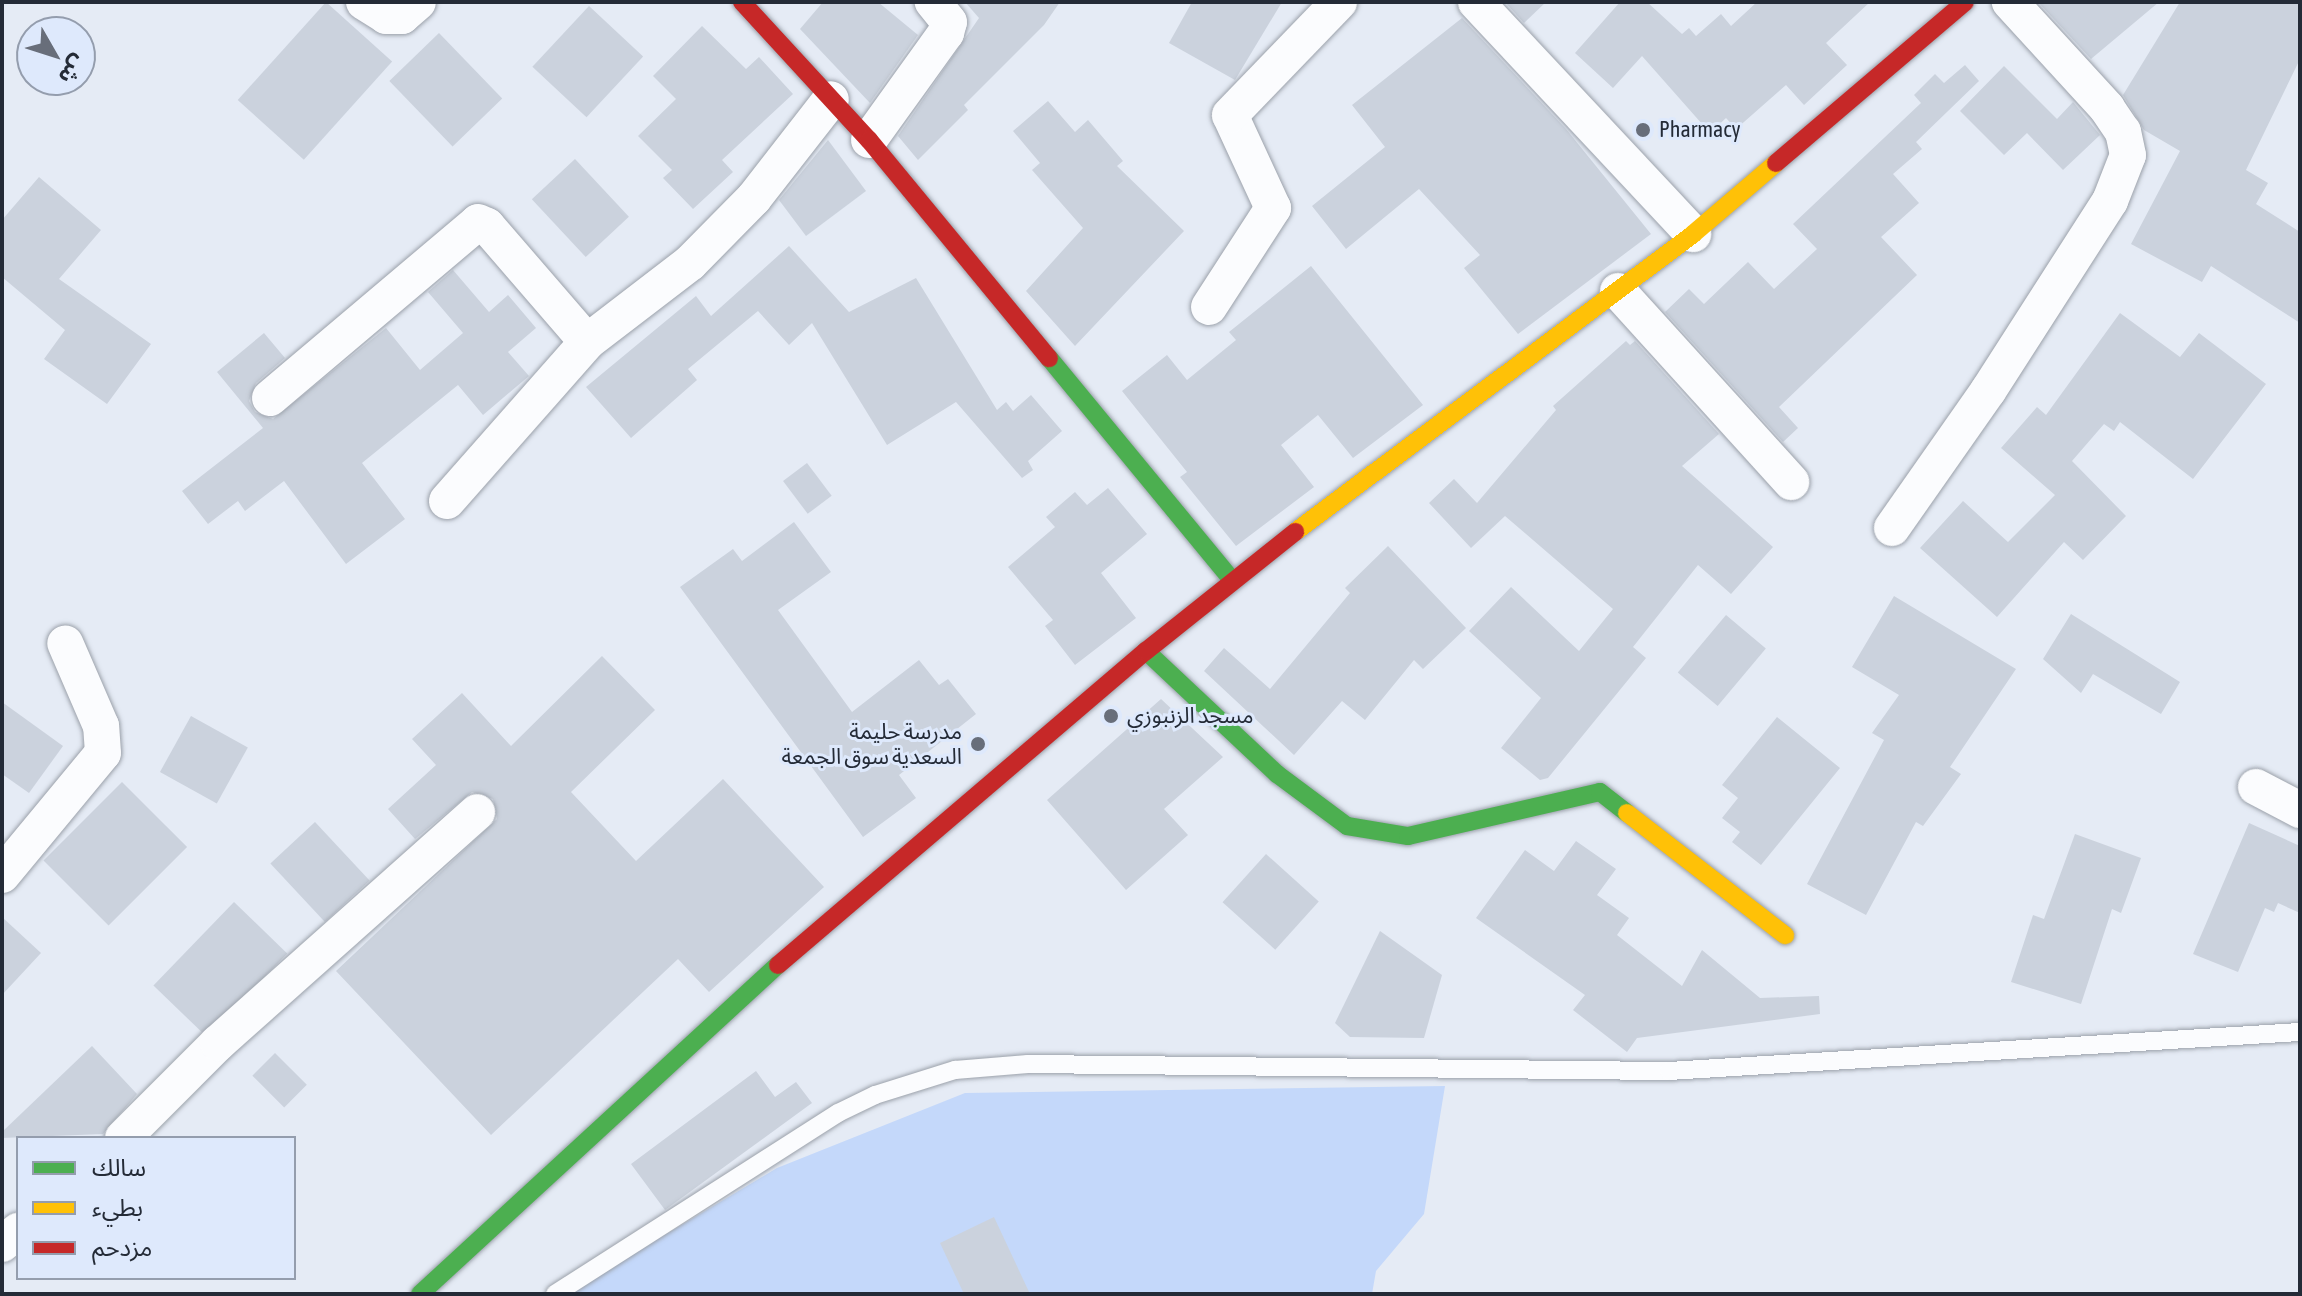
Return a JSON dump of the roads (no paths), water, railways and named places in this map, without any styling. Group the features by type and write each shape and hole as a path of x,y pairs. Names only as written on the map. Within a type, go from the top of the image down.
{"main road":[{"path":"742,2 869,140 1232,580"},
{"path":"420,1294 704,1029 1146,651 1232,580 1693,234 1965,2"},
{"path":"1146,651 1277,774 1347,826 1408,836 1600,792 1785,935"}],"street":[{"path":"364,2 386,16 402,16 418,2"},
{"path":"869,140 943,40 949,22 933,2"},
{"path":"1209,307 1273,208 1230,115 1339,2"},
{"path":"1476,2 1693,234"},
{"path":"1892,528 1988,391 2110,201 2128,155 2123,132 2107,108 2010,2"},
{"path":"447,501 587,342 690,263 754,198 831,99"},
{"path":"270,398 478,222 487,226 587,342"},
{"path":"1618,291 1791,482"},
{"path":"2,875 103,753 101,726 65,643"},
{"path":"2256,787 2300,810"},
{"path":"125,1136 218,1043 477,812"}],"lane":[{"path":"555,1294 838,1113 914,1080 955,1070 1028,1064 1669,1071 2300,1032"}],"place":[{"name":"Pharmacy","path":"1643,130"},
{"name":"مسجد الزنبوزي","path":"1111,716"},
{"name":"مدرسة حليمة السعدية سوق الجمعة","path":"978,744"}]}
